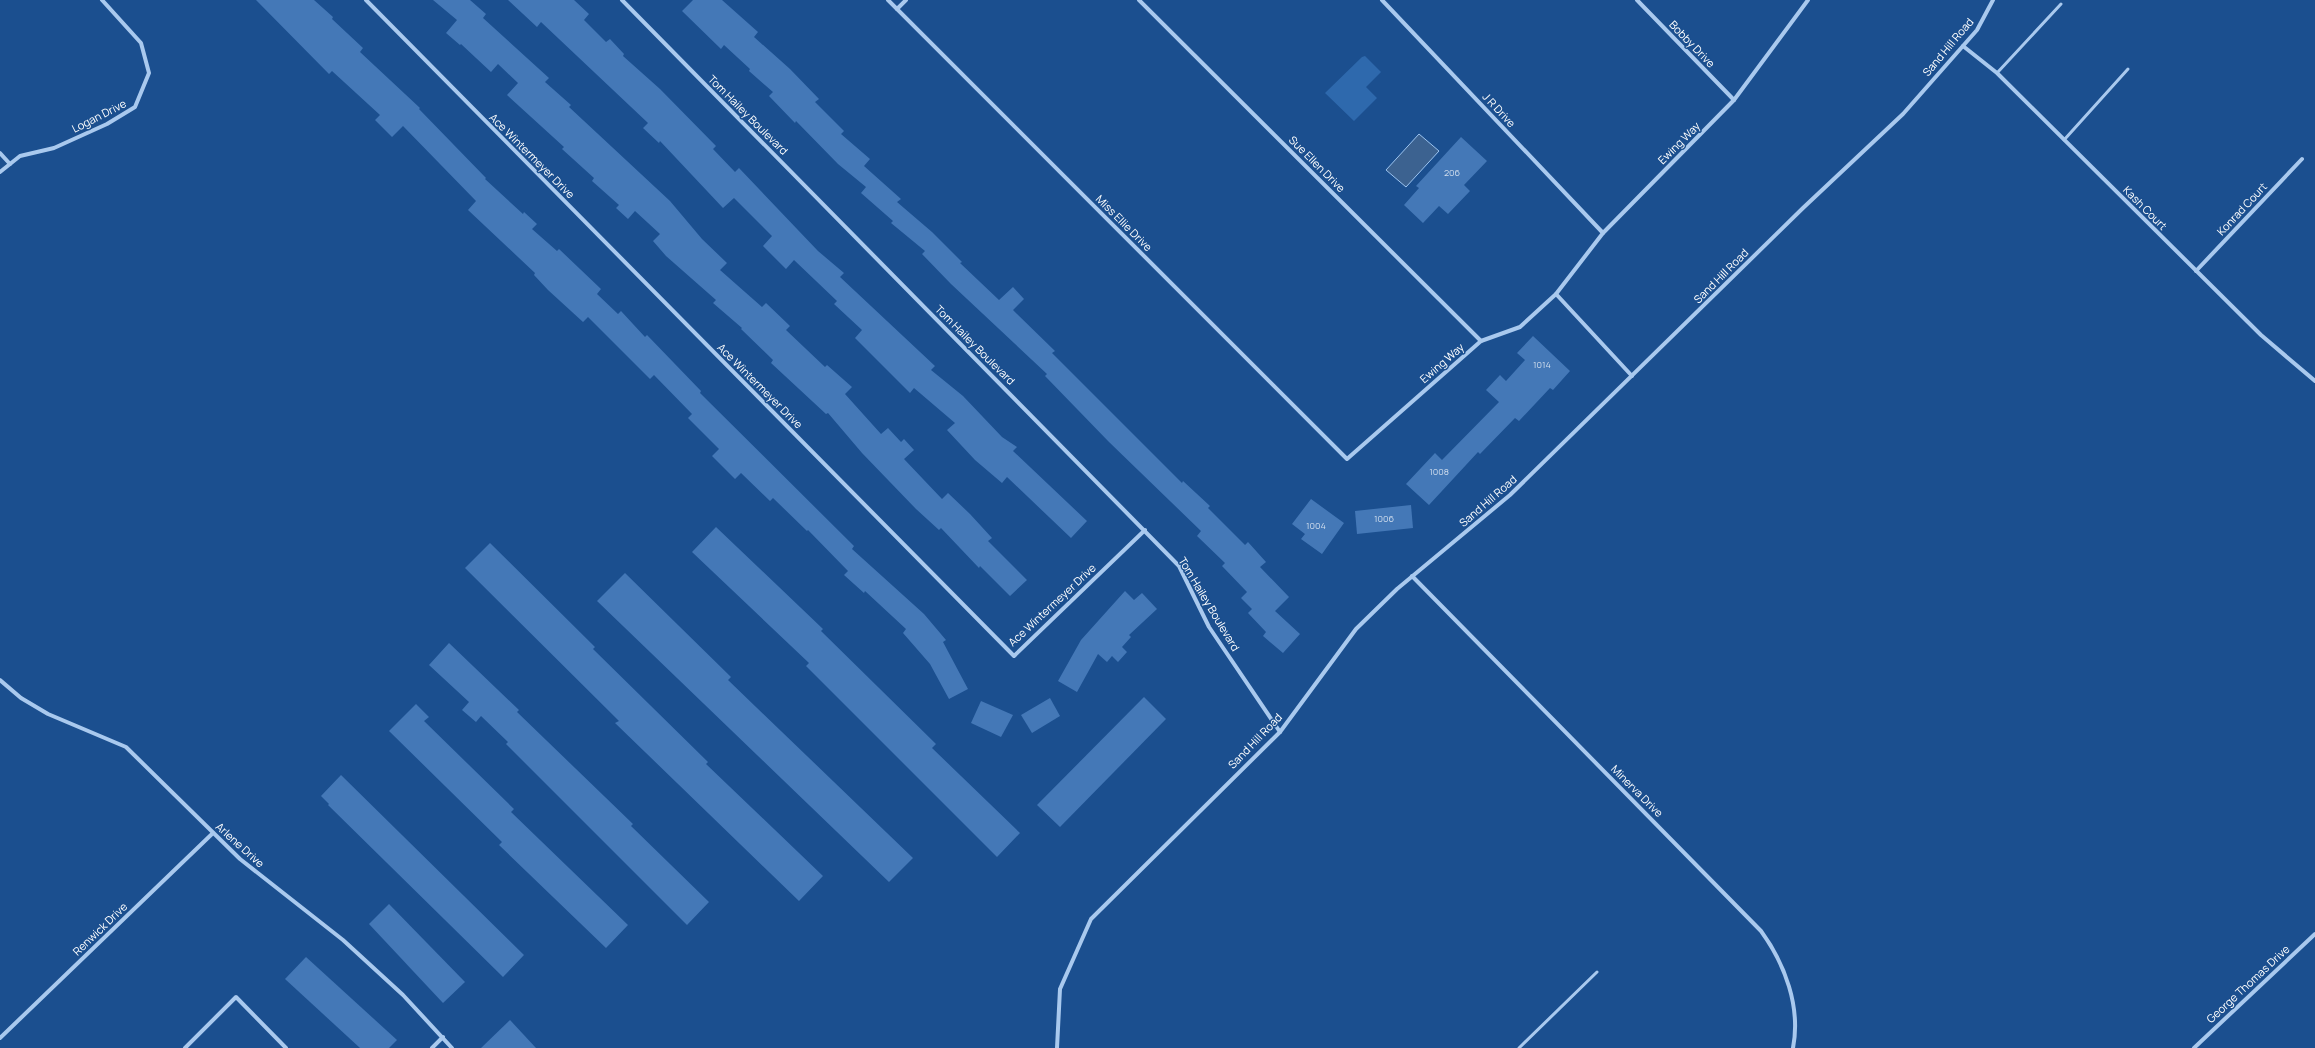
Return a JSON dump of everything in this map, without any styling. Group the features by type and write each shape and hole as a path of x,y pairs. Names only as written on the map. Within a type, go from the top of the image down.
{"street":[{"name":"Logan Drive","path":"0,172 20,156 54,148 107,124 135,107 149,73 141,43 102,0"},
{"name":"Ace Wintermeyer Drive","path":"366,0 1014,656 1145,530"},
{"name":"Tom Hailey Boulevard","path":"622,0 1179,566 1210,627 1280,732"},
{"name":"Miss Ellie Drive","path":"888,0 1347,459"},
{"path":"897,9 906,0"},
{"name":"Sue Ellen Drive","path":"1139,0 1482,341"},
{"name":"J R Drive","path":"1382,0 1602,233"},
{"name":"Bobby Drive","path":"1637,0 1734,100"},
{"name":"Ewing Way","path":"1347,459 1482,341 1520,327 1556,294 1602,233 1734,100 1808,0"},
{"name":"Sand Hill Road","path":"1057,1048 1060,989 1091,918 1280,732 1356,629 1412,576 1510,495 1802,208 1903,114 1977,30 1993,0"},
{"name":"Kash Court","path":"1963,46 1997,74 2261,335 2315,381"},
{"path":"0,153 10,164"},
{"name":"Konrad Court","path":"2196,271 2302,159"},
{"path":"1556,294 1632,376"},
{"name":"Minerva Drive","path":"1412,576 1761,931 1773,947 1781,964 1793,1000 1796,1035 1793,1048"},
{"name":"Arlene Drive","path":"0,680 21,698 48,714 126,747 240,860 343,940 403,995 452,1048"},
{"name":"Renwick Drive","path":"0,1038 213,833"},
{"name":"George Thomas Drive","path":"2194,1048 2315,934"},
{"path":"185,1048 236,997 286,1048"},
{"path":"432,1048 443,1037"}],"lane":[{"path":"1997,74 2061,4"},
{"path":"2064,140 2128,69"},
{"path":"1519,1048 1597,972"}],"shaded area":[{"path":"1365,56 1381,72 1366,87 1377,98 1354,121 1325,93 1362,57"},
{"path":"1419,134 1439,151 1406,187 1386,170"}],"building":[{"path":"256,0 314,0 333,17 332,19 363,48 360,52 420,108 419,109 486,178 485,179 523,214 524,212 537,224 532,229 557,251 559,249 601,289 597,294 618,314 621,311 645,337 647,335 701,391 700,393 854,546 852,549 924,614 946,640 943,642 968,689 949,699 930,664 903,633 906,629 865,591 864,593 844,575 848,571 808,530 807,531 773,498 770,501 741,473 735,479 712,456 719,449 688,418 692,414 654,375 650,379 588,317 583,322 548,290 534,275 535,273 468,210 476,201 403,126 392,137 375,120 380,115 332,71 329,74"},
{"path":"433,0 470,0 486,14 483,18 549,78 545,82 571,105 569,107 670,201 702,239 727,263 720,270 762,307 766,303 790,326 786,330 825,367 827,365 852,387 845,394 881,434 888,428 901,442 904,439 914,450 904,459 942,499 948,493 970,514 992,538 988,541 1027,580 1010,596 980,566 979,568 941,528 939,530 916,509 862,453 828,413 826,414 771,363 773,360 741,329 742,328 713,303 716,300 666,256 653,241 660,234 635,211 628,219 616,208 619,205 592,181 594,178 562,149 564,147 507,95 518,83 498,64 491,72 461,44 460,45 446,33 457,20"},
{"path":"508,0 574,0 589,14 584,20 606,42 610,39 624,54 623,56 660,89 716,146 713,149 735,172 739,168 818,251 844,273 840,277 935,366 931,370 963,396 1002,437 1017,447 1013,451 1087,521 1071,538 1007,477 1002,483 975,460 947,430 955,423 914,388 910,393 855,338 862,330 834,304 837,301 794,260 786,269 763,246 772,236 734,198 723,208 660,141 659,143 643,128 648,123 541,22 537,27"},
{"path":"693,0 722,0 758,32 754,37 790,69 819,99 815,102 844,131 841,134 870,159 864,166 901,199 897,202 932,232 962,262 960,263 999,300 1013,287 1024,299 1013,310 1055,351 1052,353 1182,483 1183,481 1210,506 1208,508 1245,545 1248,542 1266,562 1260,567 1289,597 1275,611 1300,634 1283,653 1263,636 1266,632 1248,613 1252,609 1241,598 1247,592 1222,566 1225,563 1197,536 1201,531 1109,442 1045,376 1047,374 951,284 922,254 925,251 891,223 893,221 861,193 866,187 838,164 796,121 795,123 769,96 773,92 749,71 750,69 724,45 721,49 682,11"},
{"path":"1461,137 1487,161 1464,185 1470,191 1448,214 1439,206 1423,223 1404,205 1419,188 1416,186"},
{"path":"1533,336 1570,371 1553,390 1550,388 1519,421 1515,418 1480,454 1478,452 1429,505 1406,484 1435,453 1442,460 1499,402 1486,390 1500,375 1506,381 1525,360 1517,353"},
{"path":"1311,499 1344,523 1322,554 1301,539 1305,534 1292,524"},
{"path":"1411,505 1413,528 1357,534 1355,511"},
{"path":"716,527 823,629 821,631 936,744 932,748 1020,833 997,857 806,666 809,663 692,552"},
{"path":"490,543 595,647 593,649 708,762 706,764 823,876 799,901 615,723 619,721 465,568"},
{"path":"625,573 731,677 728,680 913,858 889,882 597,601"},
{"path":"1125,591 1134,600 1142,593 1157,609 1129,635 1131,637 1122,647 1127,652 1118,662 1112,656 1107,662 1098,654 1077,692 1058,681 1081,640"},
{"path":"449,643 519,710 517,712 633,824 631,826 709,902 687,925 506,744 508,742 481,716 476,722 462,710 469,702 429,665"},
{"path":"1144,697 1166,719 1060,827 1037,805"},
{"path":"1050,698 1060,716 1032,733 1021,715"},
{"path":"981,701 1013,715 1001,737 971,723"},
{"path":"416,704 429,717 424,721 514,809 511,812 628,925 606,948 499,845 502,842 389,731"},
{"path":"341,775 524,955 503,977 328,805 329,804 321,796"},
{"path":"389,904 465,982 443,1003 369,924"},
{"path":"306,957 397,1040 389,1048 360,1048 285,979"},
{"path":"510,1020 536,1048 481,1048"}]}
